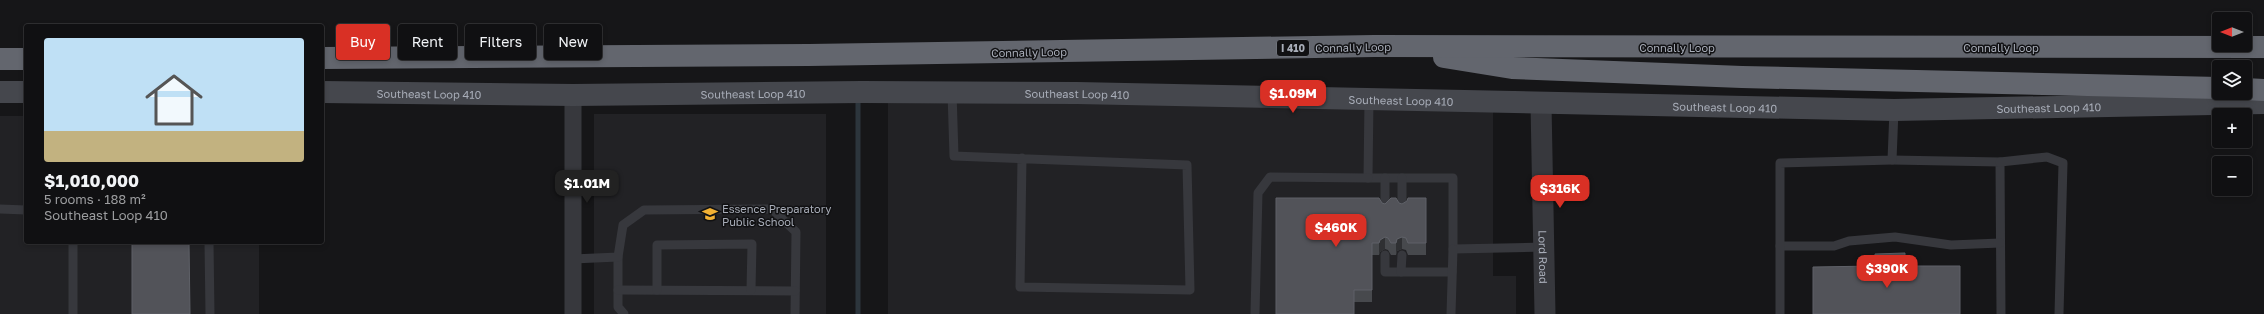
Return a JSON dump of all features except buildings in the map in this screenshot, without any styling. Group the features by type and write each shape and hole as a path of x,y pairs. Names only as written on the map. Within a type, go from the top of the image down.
{"highway":[{"name":"Connally Loop","path":"324,58 801,56 1374,46 2264,47"},
{"path":"1374,46 1512,68 1758,77 2212,88"},
{"path":"0,59 24,59"},
{"path":"2252,89 2264,90"}],"main road":[{"path":"0,92 24,92"},
{"name":"Southeast Loop 410","path":"324,92 573,95 952,92 1894,110 2264,104"}],"street":[{"path":"573,95 573,314"},
{"name":"Lord Road","path":"1541,104 1544,314"}],"lane":[{"path":"952,92 954,156 1022,158 1188,165 1190,290 1020,287 1022,158"},
{"path":"1368,178 1369,99"},
{"path":"1892,160 1894,110"},
{"path":"1780,314 1780,163 1892,160 2000,162 2047,157 2063,163 2060,314"},
{"path":"2000,162 2001,314"},
{"path":"1256,313 1258,193 1270,177 1453,178 1451,314"},
{"path":"1385,178 1385,210"},
{"path":"1402,178 1402,210"},
{"path":"0,209 24,210"},
{"path":"624,314 618,306 618,258 623,225 644,210 772,209 796,232 795,314"},
{"path":"1780,246 1834,246 1849,241 1895,238 1951,245 2000,243"},
{"path":"72,314 73,244"},
{"path":"208,244 210,314"},
{"path":"657,290 657,245 752,244 751,290"},
{"path":"1453,249 1544,247"},
{"path":"1385,255 1385,272 1452,272"},
{"path":"1401,272 1402,255"},
{"path":"573,259 618,258"},
{"path":"618,290 796,291"}],"shaded area":[{"path":"1493,101 1493,276 1516,276 1516,314 888,314 888,102"},
{"name":"Essence Preparatory Public School","path":"594,114 826,114 826,314 594,314"},
{"path":"0,116 24,116 24,244 259,244 259,314 0,314"}],"waterway":[{"path":"858,101 858,314"}],"place":[{"name":"Essence Preparatory Public School","path":"710,214"}]}
